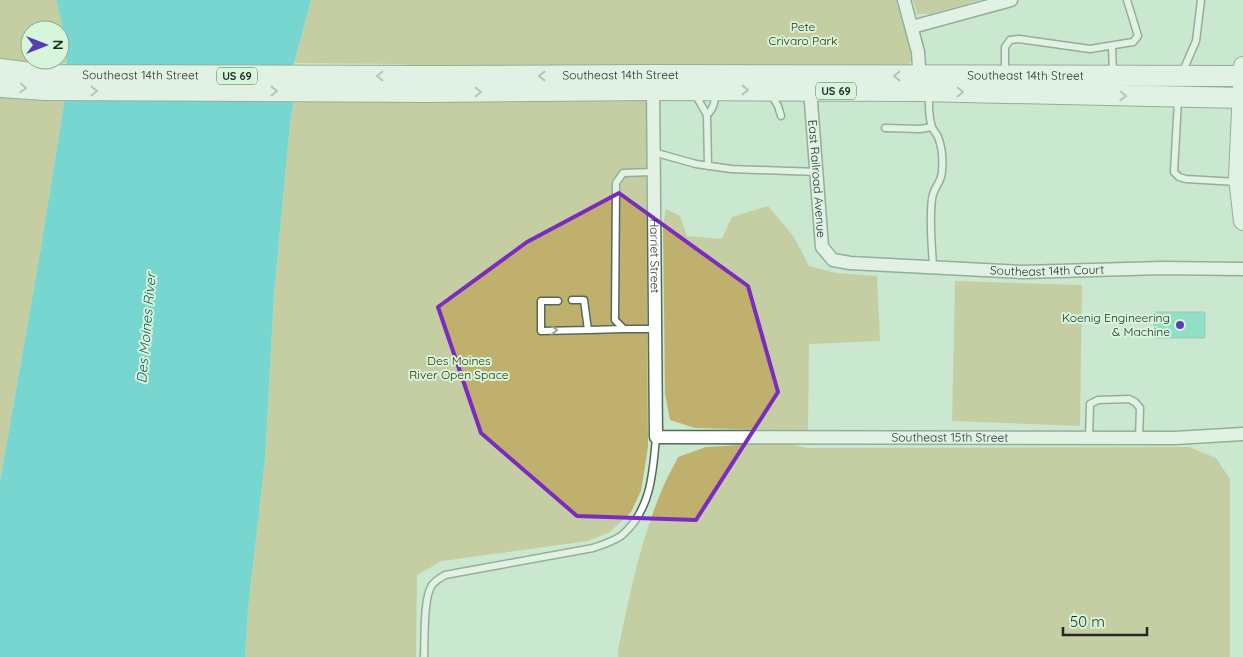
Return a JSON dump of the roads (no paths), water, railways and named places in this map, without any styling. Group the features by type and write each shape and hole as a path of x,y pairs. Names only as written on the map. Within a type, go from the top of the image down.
{"main road":[{"name":"Southeast 14th Street","path":"0,70 46,83"},
{"name":"Southeast 14th Street","path":"923,86 1005,76 1181,76 1243,73"},
{"path":"1243,73 1241,183 1243,221"},
{"name":"Southeast 14th Street","path":"0,87 46,83 811,83 923,86 1179,98 1242,98"},
{"name":"Southeast 14th Street","path":"652,83 694,90 769,90 811,83"}],"street":[{"path":"904,0 918,52 923,86"},
{"path":"912,27 1011,0"},
{"name":"Harriet Street","path":"652,83 656,437"},
{"name":"East Railroad Avenue","path":"811,83 822,247 833,260 850,263"},
{"name":"Southeast 14th Court","path":"850,263 1023,272 1162,268 1243,269"},
{"name":"Southeast 15th Street","path":"656,437 1174,438 1243,434"}],"lane":[{"path":"1005,76 1005,47 1010,40 1019,39 1090,49 1133,42 1138,36 1127,0"},
{"path":"1181,76 1196,41 1201,0"},
{"path":"1112,46 1114,76"},
{"path":"923,86 932,127 941,146 942,172 940,184 934,188 931,207 933,268"},
{"path":"694,90 707,115 708,166"},
{"path":"707,115 715,103 715,90"},
{"path":"769,90 781,116"},
{"path":"1179,98 1174,172 1179,177 1241,183"},
{"path":"885,128 920,130 932,127"},
{"path":"653,152 682,161 731,169 817,172"},
{"path":"624,329 615,320 616,183 623,173 653,172"},
{"path":"572,300 584,300 588,330"},
{"path":"558,301 541,301 541,331 655,329"},
{"path":"1089,438 1090,404 1098,400 1129,399 1136,402 1140,408 1139,438"},
{"path":"424,657 427,599 432,584 445,575 592,548 607,544 620,536 636,520 646,500 651,479 656,437"}],"water":[{"name":"Des Moines River","path":"56,0 311,0 294,63 294,100 290,124 274,295 265,459 248,610 245,657 0,657 0,482 41,247 65,97 66,70 70,70 70,20 61,20"}],"place":[{"name":"Koenig Engineering & Machine","path":"1180,325"}],"park label":[{"name":"Pete Crivaro Park","path":"803,34"},
{"name":"Des Moines River Open Space","path":"459,368"}]}
